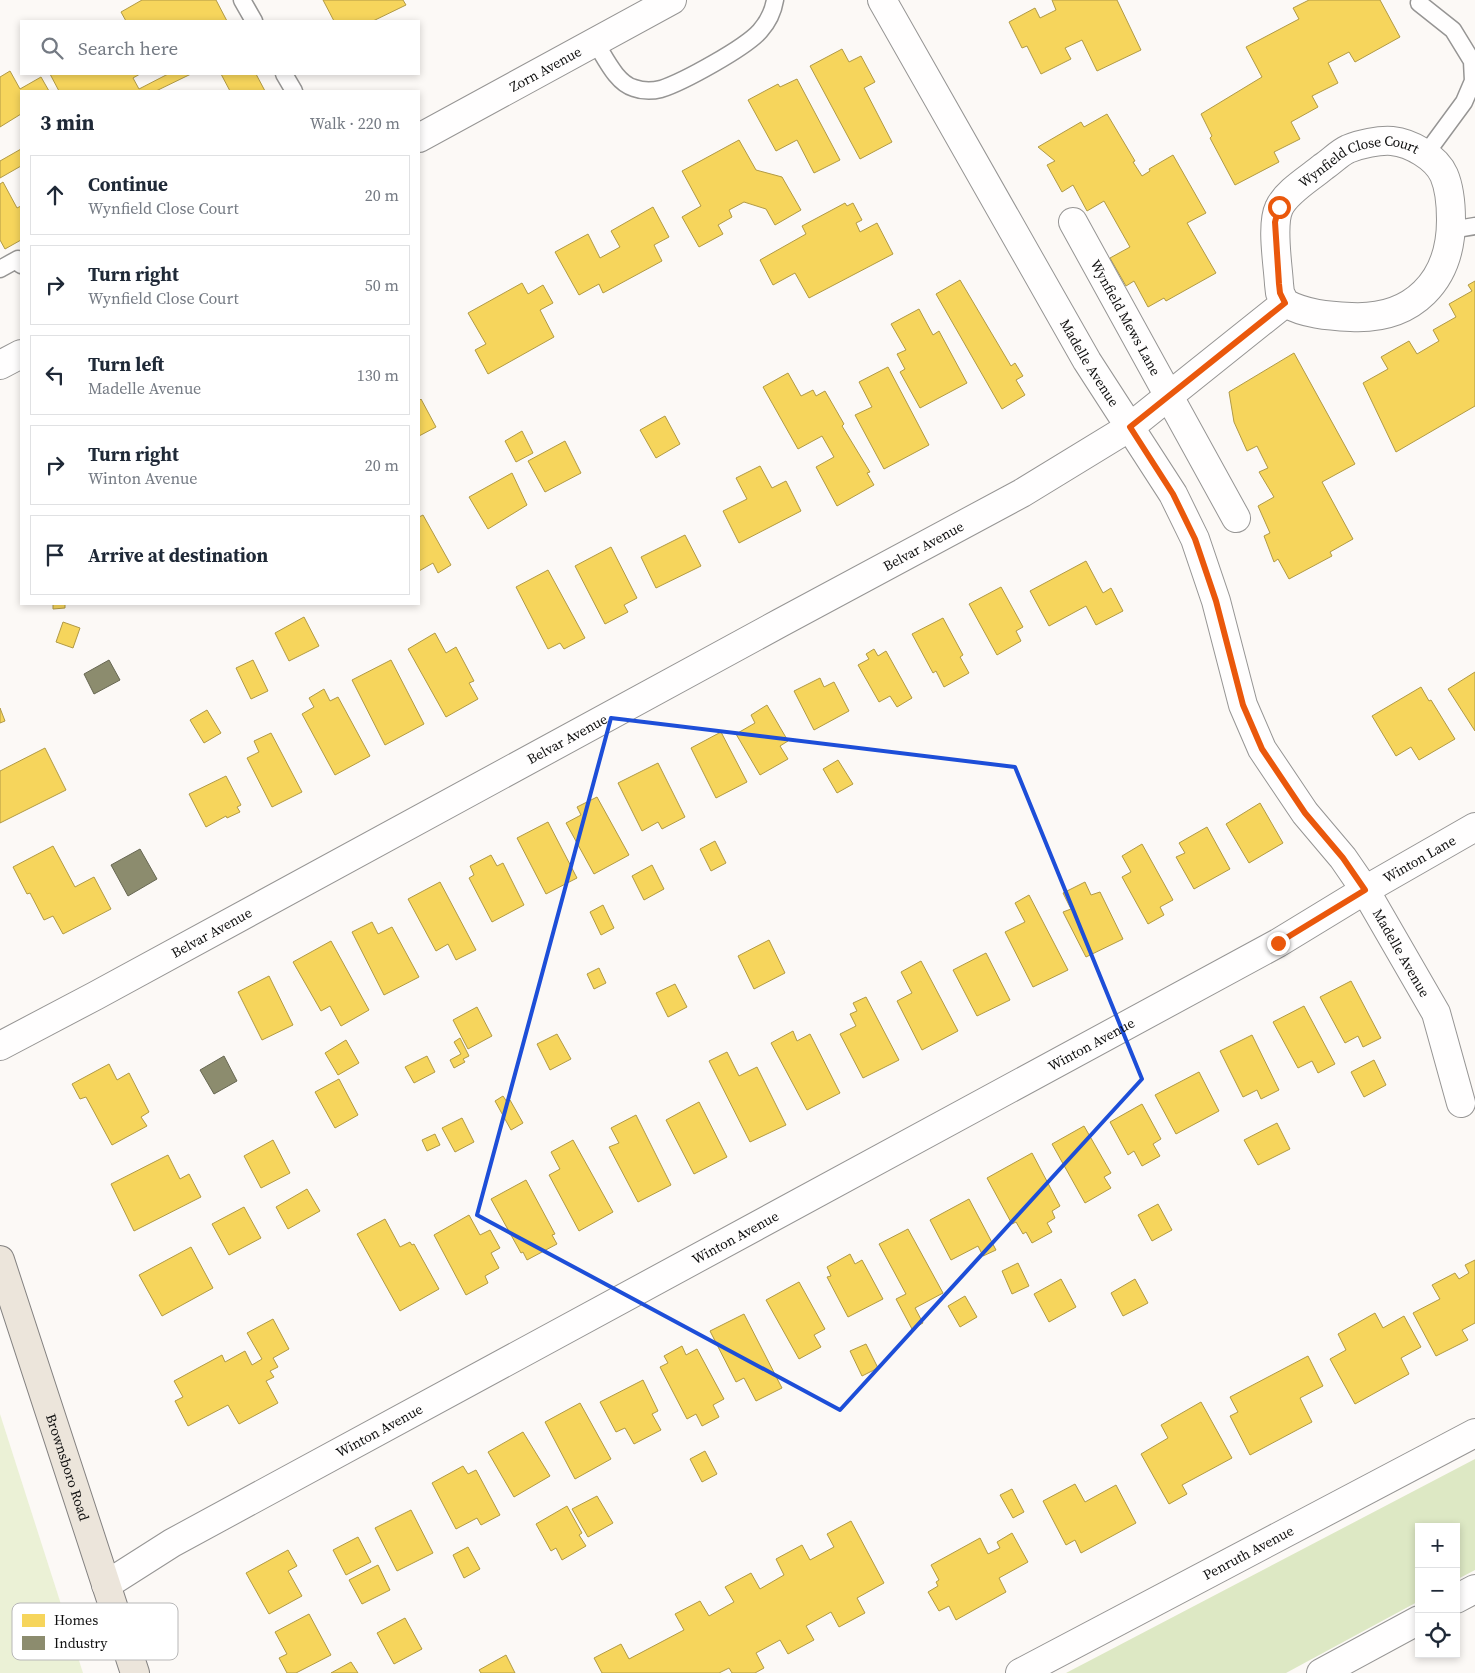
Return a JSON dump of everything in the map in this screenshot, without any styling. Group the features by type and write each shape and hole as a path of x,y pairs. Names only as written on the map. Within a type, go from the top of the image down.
{"main road":[{"name":"Brownsboro Road","path":"0,1260 112,1603"},
{"name":"Brownsboro Road","path":"131,1660 135,1673"}],"street":[{"name":"Zorn Avenue","path":"420,137 672,0"},
{"name":"Madelle Avenue","path":"882,0 1087,361 1173,494 1195,539 1216,601 1243,705 1262,749 1305,813 1343,858 1365,890 1436,1013 1461,1103"},
{"name":"Wynfield Close Court","path":"1392,141 1415,148 1425,155 1432,159 1444,174 1450,196 1463,228 1451,239 1446,260 1432,284 1417,299 1400,310 1379,317 1333,316 1310,313 1285,303 1280,293 1275,222 1279,207 1295,189 1347,150 1373,142 1392,141"},
{"name":"Wynfield Mews Lane","path":"1073,222 1236,518"},
{"path":"1130,427 1285,303"},
{"path":"0,366 20,355"},
{"name":"Belvar Avenue","path":"0,1046 1022,493 1130,427"},
{"name":"Winton Lane","path":"1365,890 1475,827"},
{"name":"Winton Avenue","path":"106,1586 181,1538 1278,943 1365,890"},
{"name":"Penruth Avenue","path":"1020,1673 1475,1433"},
{"path":"1460,1597 1475,1589"},
{"path":"1321,1673 1415,1622"}],"lane":[{"path":"242,0 253,20"},
{"path":"595,42 624,83 633,88 659,89 687,77 744,45 766,23 773,12 775,0"},
{"name":"Wynfield Close Court","path":"1419,3 1453,30 1472,61 1473,81 1464,102 1425,155"},
{"path":"285,75 293,90"},
{"path":"0,269 18,259 20,263"}],"highlighted area":[{"path":"611,718 1015,767 1142,1079 840,1410 477,1215"}],"green space":[{"path":"0,1414 61,1603 12,1603 12,1660 79,1660 83,1673 0,1673"},
{"path":"1475,1459 1475,1570 1460,1578 1460,1523 1415,1523 1415,1603 1286,1673 1066,1673"}],"building: Homes":[{"path":"142,0 216,0 226,20 125,20 121,12"},
{"path":"323,0 403,0 406,5 375,20 333,20"},
{"path":"1052,0 1117,0 1141,50 1097,71 1082,40 1065,48 1071,59 1041,74 1027,46 1022,48 1009,22 1035,8 1040,18 1056,10"},
{"path":"1309,0 1380,0 1400,37 1355,62 1349,52 1328,63 1338,83 1312,96 1318,107 1291,122 1300,139 1274,152 1279,162 1235,185 1210,138 1212,136 1201,114 1262,77 1246,47 1299,19 1293,8"},
{"path":"842,49 849,62 861,56 875,82 864,88 892,142 860,159 810,66"},
{"path":"10,71 20,89 41,77 48,90 20,90 20,115 0,127 0,77"},
{"path":"51,75 138,75 133,78 139,89 166,75 189,75 158,90 58,90"},
{"path":"222,75 257,75 264,90 229,90"},
{"path":"797,79 840,160 814,173 797,140 776,151 748,100 778,84 780,87"},
{"path":"1107,114 1142,176 1150,171 1149,169 1173,155 1206,213 1187,223 1216,273 1166,301 1164,298 1148,307 1134,281 1126,286 1110,258 1130,247 1104,201 1087,211 1073,185 1062,192 1047,165 1055,161 1038,147 1081,122 1084,127"},
{"path":"739,140 756,170 782,177 801,210 775,225 766,209 744,202 729,210 732,217 718,225 723,234 699,247 682,217 701,206 682,171"},
{"path":"20,150 20,167 0,178 0,161"},
{"path":"3,182 17,208 20,206 20,241 5,249 0,240 0,184"},
{"path":"845,203 847,206 853,203 862,220 856,223 860,232 877,223 893,254 809,298 795,273 773,285 760,260 806,234 802,226"},
{"path":"653,207 669,237 654,245 662,261 603,293 599,284 579,295 555,252 588,234 600,258 620,247 611,231"},
{"path":"960,280 1011,366 1015,363 1023,376 1016,380 1025,395 1002,409 936,294"},
{"path":"1475,281 1475,406 1396,452 1363,383 1388,369 1381,357 1409,341 1417,354 1439,341 1433,330 1456,317 1449,304 1472,291 1468,285"},
{"path":"522,283 528,294 543,285 553,303 540,310 554,337 488,374 475,350 486,344 468,313"},
{"path":"919,309 933,335 939,331 967,383 920,408 900,372 905,369 897,354 906,350 891,324"},
{"path":"1294,353 1355,464 1322,482 1353,539 1330,552 1332,556 1289,579 1278,559 1274,562 1264,536 1270,533 1258,506 1274,497 1259,472 1268,468 1257,446 1247,451 1234,422 1229,392"},
{"path":"888,367 929,445 884,469 855,415 872,407 859,382"},
{"path":"788,373 801,396 813,390 816,396 825,391 844,424 842,426 870,472 867,473 874,485 837,506 816,467 834,457 822,436 798,449 763,387"},
{"path":"420,400 436,427 420,435"},
{"path":"665,416 680,444 656,458 640,430"},
{"path":"522,431 533,453 516,462 505,441"},
{"path":"565,441 581,473 545,492 528,461"},
{"path":"760,466 772,488 786,481 801,511 739,543 723,511 747,499 736,478"},
{"path":"512,473 527,505 488,529 469,497"},
{"path":"423,515 451,565 438,573 433,563 420,570 420,516"},
{"path":"685,535 701,566 656,588 641,557"},
{"path":"611,547 637,598 624,605 628,612 605,624 575,566"},
{"path":"1086,561 1103,593 1111,588 1123,611 1096,625 1086,606 1049,626 1030,591"},
{"path":"548,570 585,638 564,649 560,643 548,649 516,587"},
{"path":"1001,587 1023,627 1016,631 1021,641 997,655 969,604"},
{"path":"53,605 65,605 65,608 53,609"},
{"path":"304,617 319,646 289,661 275,633"},
{"path":"943,618 963,655 960,657 969,673 944,687 936,671 933,673 912,634"},
{"path":"63,622 80,628 73,648 56,642"},
{"path":"435,633 446,653 456,647 474,681 469,683 478,699 446,717 408,649"},
{"path":"874,649 878,656 886,651 912,698 897,707 890,696 879,702 858,665 869,659 866,654"},
{"path":"253,660 268,691 251,699 236,668"},
{"path":"391,660 424,724 385,745 352,680"},
{"path":"1475,672 1475,731 1448,689"},
{"path":"820,678 824,687 834,682 849,711 814,730 794,691"},
{"path":"1421,687 1455,739 1419,760 1411,747 1396,756 1372,716"},
{"path":"324,689 330,701 338,697 370,756 335,775 302,714 314,707 309,698"},
{"path":"767,705 788,741 780,746 788,759 760,775 736,734 755,723 751,715"},
{"path":"0,708 5,721 0,723"},
{"path":"207,710 221,733 204,743 190,720"},
{"path":"721,732 747,782 716,798 691,748"},
{"path":"271,733 302,792 272,807 247,758 259,752 254,741"},
{"path":"45,748 66,790 0,823 0,771"},
{"path":"838,760 853,784 837,793 823,769"},
{"path":"658,763 685,817 662,829 658,822 642,831 618,783"},
{"path":"226,776 241,805 237,807 240,812 227,818 226,816 206,827 189,794"},
{"path":"597,797 629,855 594,874 566,823 581,815 577,807"},
{"path":"1260,803 1283,843 1249,863 1226,824"},
{"path":"548,822 577,878 546,894 517,838"},
{"path":"1207,827 1230,869 1194,889 1176,857 1185,853 1179,843"},
{"path":"715,841 726,863 711,871 700,849"},
{"path":"1142,844 1173,900 1160,907 1164,915 1148,924 1122,877 1131,872 1122,856"},
{"path":"53,846 75,887 94,877 111,909 63,934 53,916 44,920 30,893 27,894 13,867"},
{"path":"491,855 497,866 503,863 524,905 492,922 469,878 474,875 470,866"},
{"path":"652,865 664,889 644,900 632,876"},
{"path":"440,882 476,950 456,960 448,944 436,951 408,899"},
{"path":"1085,882 1091,895 1100,892 1123,939 1086,957 1063,912 1071,909 1063,893"},
{"path":"1029,895 1068,970 1033,987 1005,932 1025,922 1015,903"},
{"path":"603,905 614,928 601,935 590,912"},
{"path":"372,922 378,934 392,927 419,977 384,995 352,932"},
{"path":"769,940 785,973 754,989 738,956"},
{"path":"331,941 369,1010 341,1026 330,1006 321,1011 293,962"},
{"path":"986,953 1010,1000 977,1016 953,970"},
{"path":"921,961 958,1031 922,1050 897,1001 912,993 901,972"},
{"path":"599,968 606,983 594,989 587,974"},
{"path":"269,976 293,1025 262,1040 238,992"},
{"path":"1351,981 1381,1038 1363,1047 1358,1036 1345,1043 1320,997"},
{"path":"675,984 687,1007 668,1017 656,993"},
{"path":"866,997 899,1060 863,1078 840,1034 856,1026 850,1014 857,1011 853,1003"},
{"path":"1304,1006 1335,1064 1318,1073 1312,1061 1298,1068 1273,1022"},
{"path":"477,1007 492,1036 468,1049 453,1020"},
{"path":"793,1031 797,1041 810,1034 840,1093 807,1110 771,1043"},
{"path":"557,1034 571,1059 550,1070 537,1044"},
{"path":"1252,1035 1279,1090 1261,1099 1257,1090 1243,1097 1220,1051"},
{"path":"460,1038 469,1056 463,1059 465,1062 454,1068 450,1060 461,1054 454,1042"},
{"path":"346,1040 359,1063 338,1075 325,1053"},
{"path":"727,1052 739,1076 757,1067 786,1125 750,1142 709,1061"},
{"path":"427,1056 435,1072 414,1083 405,1067"},
{"path":"1374,1060 1386,1085 1364,1097 1351,1072"},
{"path":"109,1064 117,1080 129,1073 149,1112 141,1117 147,1126 112,1145 86,1097 80,1099 72,1084"},
{"path":"1199,1072 1219,1111 1176,1134 1155,1095"},
{"path":"339,1079 358,1115 335,1128 315,1092"},
{"path":"503,1096 507,1102 510,1100 523,1123 511,1130 495,1101"},
{"path":"699,1102 727,1157 694,1174 666,1120"},
{"path":"1142,1104 1161,1139 1153,1144 1160,1156 1142,1166 1134,1151 1128,1155 1110,1122"},
{"path":"636,1115 671,1185 638,1202 609,1147 619,1143 611,1128"},
{"path":"462,1118 474,1142 455,1152 442,1128"},
{"path":"1277,1123 1290,1149 1258,1165 1244,1140"},
{"path":"1084,1126 1111,1173 1104,1177 1111,1188 1085,1203 1052,1144"},
{"path":"435,1134 440,1145 427,1151 422,1140"},
{"path":"273,1140 290,1173 261,1188 244,1156"},
{"path":"573,1140 613,1212 579,1231 549,1175 560,1169 551,1152"},
{"path":"1032,1153 1060,1206 1052,1211 1055,1218 1047,1223 1052,1232 1032,1243 1026,1232 1023,1234 1016,1222 1012,1224 987,1178"},
{"path":"168,1155 180,1179 189,1174 201,1197 134,1231 111,1184"},
{"path":"526,1180 555,1234 552,1235 557,1244 527,1260 523,1252 521,1253 491,1199"},
{"path":"307,1189 320,1211 288,1229 276,1207"},
{"path":"969,1199 996,1250 983,1256 978,1246 951,1260 930,1220"},
{"path":"1158,1204 1172,1230 1152,1241 1138,1215"},
{"path":"244,1207 261,1238 229,1255 212,1224"},
{"path":"469,1215 480,1235 490,1230 500,1248 491,1253 499,1268 485,1276 488,1283 466,1295 434,1235"},
{"path":"385,1219 400,1247 410,1242 412,1245 414,1244 439,1289 400,1311 357,1234"},
{"path":"908,1229 943,1293 915,1308 923,1323 912,1329 896,1299 906,1294 879,1244"},
{"path":"191,1247 213,1288 162,1316 139,1275"},
{"path":"850,1254 855,1264 862,1260 883,1299 848,1317 827,1277 831,1276 827,1267"},
{"path":"1475,1260 1475,1323 1462,1330 1468,1340 1436,1356 1413,1313 1440,1299 1432,1285 1455,1273 1459,1279 1469,1273 1465,1265"},
{"path":"1018,1263 1029,1286 1012,1294 1002,1271"},
{"path":"1061,1279 1076,1307 1049,1322 1034,1294"},
{"path":"1135,1279 1148,1303 1123,1316 1111,1293"},
{"path":"799,1282 825,1329 814,1335 821,1347 799,1359 766,1300"},
{"path":"965,1296 977,1317 960,1327 948,1306"},
{"path":"1375,1313 1383,1328 1404,1316 1421,1347 1401,1358 1409,1374 1355,1404 1330,1359 1346,1350 1338,1334"},
{"path":"744,1314 782,1388 756,1401 744,1378 736,1382 710,1331"},
{"path":"273,1319 289,1349 273,1358 278,1367 270,1371 274,1377 266,1381 278,1403 239,1424 228,1405 188,1426 175,1401 183,1397 174,1381 222,1355 225,1362 245,1351 252,1365 262,1359 247,1333"},
{"path":"866,1344 878,1368 862,1376 850,1351"},
{"path":"682,1346 686,1355 697,1349 724,1399 713,1405 719,1417 702,1426 696,1414 687,1419 660,1367 668,1363 664,1356"},
{"path":"1308,1356 1323,1386 1300,1398 1312,1422 1250,1455 1230,1416 1238,1412 1230,1397"},
{"path":"643,1380 658,1411 652,1414 661,1430 634,1444 625,1428 616,1432 600,1402"},
{"path":"1201,1402 1232,1458 1182,1485 1187,1494 1169,1504 1141,1454 1168,1438 1161,1425"},
{"path":"580,1403 611,1459 575,1479 545,1422"},
{"path":"523,1432 550,1476 514,1497 488,1452"},
{"path":"705,1451 717,1474 702,1482 690,1459"},
{"path":"463,1466 468,1474 476,1470 500,1515 481,1525 477,1518 456,1529 432,1483"},
{"path":"1075,1484 1085,1502 1116,1485 1136,1523 1081,1553 1075,1540 1066,1545 1043,1501"},
{"path":"1012,1489 1024,1512 1013,1518 1000,1495"},
{"path":"597,1496 613,1523 588,1537 572,1509"},
{"path":"567,1506 582,1533 579,1535 586,1546 562,1560 556,1548 551,1551 536,1524"},
{"path":"411,1510 433,1553 397,1571 375,1528"},
{"path":"851,1521 884,1583 857,1598 865,1613 839,1627 831,1612 806,1626 814,1640 788,1654 780,1640 756,1653 764,1668 755,1673 732,1673 729,1668 719,1673 602,1673 594,1658 621,1644 629,1659 684,1630 675,1614 700,1601 709,1616 734,1602 725,1587 751,1573 760,1589 784,1575 776,1559 802,1545 810,1560 834,1547 827,1534"},
{"path":"1012,1533 1028,1562 999,1578 1006,1592 956,1620 949,1606 939,1611 928,1592 938,1586 936,1582 939,1580 931,1565 980,1538 988,1554 1000,1548 997,1542"},
{"path":"358,1537 371,1562 346,1575 333,1550"},
{"path":"468,1547 480,1569 464,1578 453,1555"},
{"path":"288,1550 297,1566 288,1571 302,1596 269,1614 246,1573"},
{"path":"378,1565 390,1590 362,1604 349,1580"},
{"path":"309,1614 331,1655 296,1673 287,1673 279,1658 287,1654 275,1632"},
{"path":"405,1618 422,1649 394,1664 377,1633"},
{"path":"506,1655 515,1673 481,1673 479,1670"},
{"path":"351,1662 358,1673 331,1673"}],"building: Industry":[{"path":"109,660 120,680 94,694 84,674"},
{"path":"140,849 157,879 128,896 111,865"},
{"path":"224,1056 237,1081 214,1094 200,1070"}],"route":[{"path":"1278,943 1365,890 1343,858 1305,813 1262,749 1243,705 1216,601 1195,539 1173,494 1130,427 1285,303 1280,293 1275,222 1279,207"}]}
